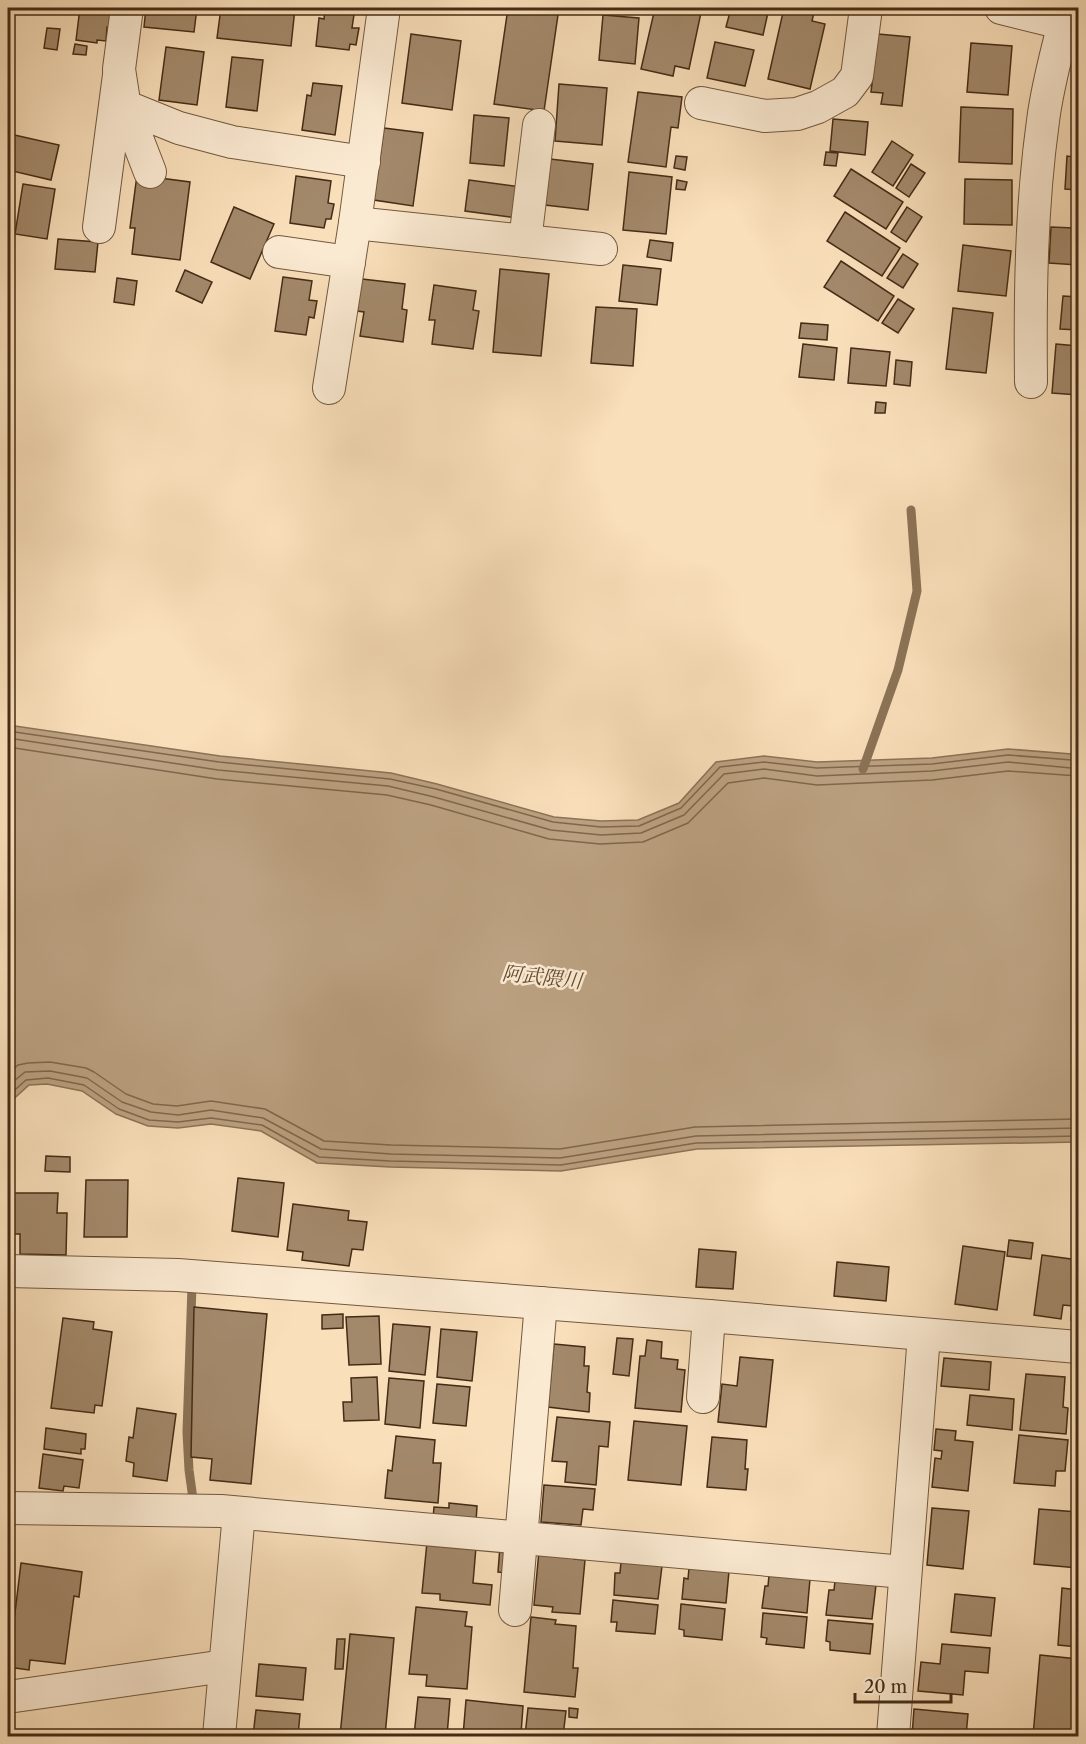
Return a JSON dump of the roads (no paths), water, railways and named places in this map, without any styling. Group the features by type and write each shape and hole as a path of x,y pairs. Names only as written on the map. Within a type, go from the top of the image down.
{"street":[{"path":"99,227 127,8"},
{"path":"329,388 364,162 384,8"},
{"path":"700,103 765,116 796,114 818,107 845,92 857,76 866,8"},
{"path":"1001,8 1071,25 1053,65 1043,121 1036,195 1030,312 1031,382"},
{"path":"119,75 135,134 150,172"},
{"path":"127,108 179,128 232,142 364,162"},
{"path":"525,241 539,125"},
{"path":"355,223 601,249"},
{"path":"279,252 349,262"},
{"path":"8,1271 178,1275 1078,1347"},
{"path":"515,1610 542,1303"},
{"path":"703,1397 710,1316"},
{"path":"893,1737 924,1335"},
{"path":"8,1508 239,1513 904,1572"},
{"path":"219,1737 239,1513"},
{"path":"8,1697 225,1666"}],"water":[{"name":"阿武隈川","path":"8,725 220,756 391,773 554,817 601,821 638,820 679,803 716,762 764,756 817,762 932,758 1008,749 1078,753 1078,1142 697,1149 561,1171 390,1167 317,1163 261,1131 211,1124 178,1128 148,1126 116,1114 82,1091 47,1084 29,1085 8,1104"}],"waterway":[{"path":"863,769 898,670 917,591 911,510"},
{"path":"184,1499 193,1499 187,1432 192,1286"}]}
